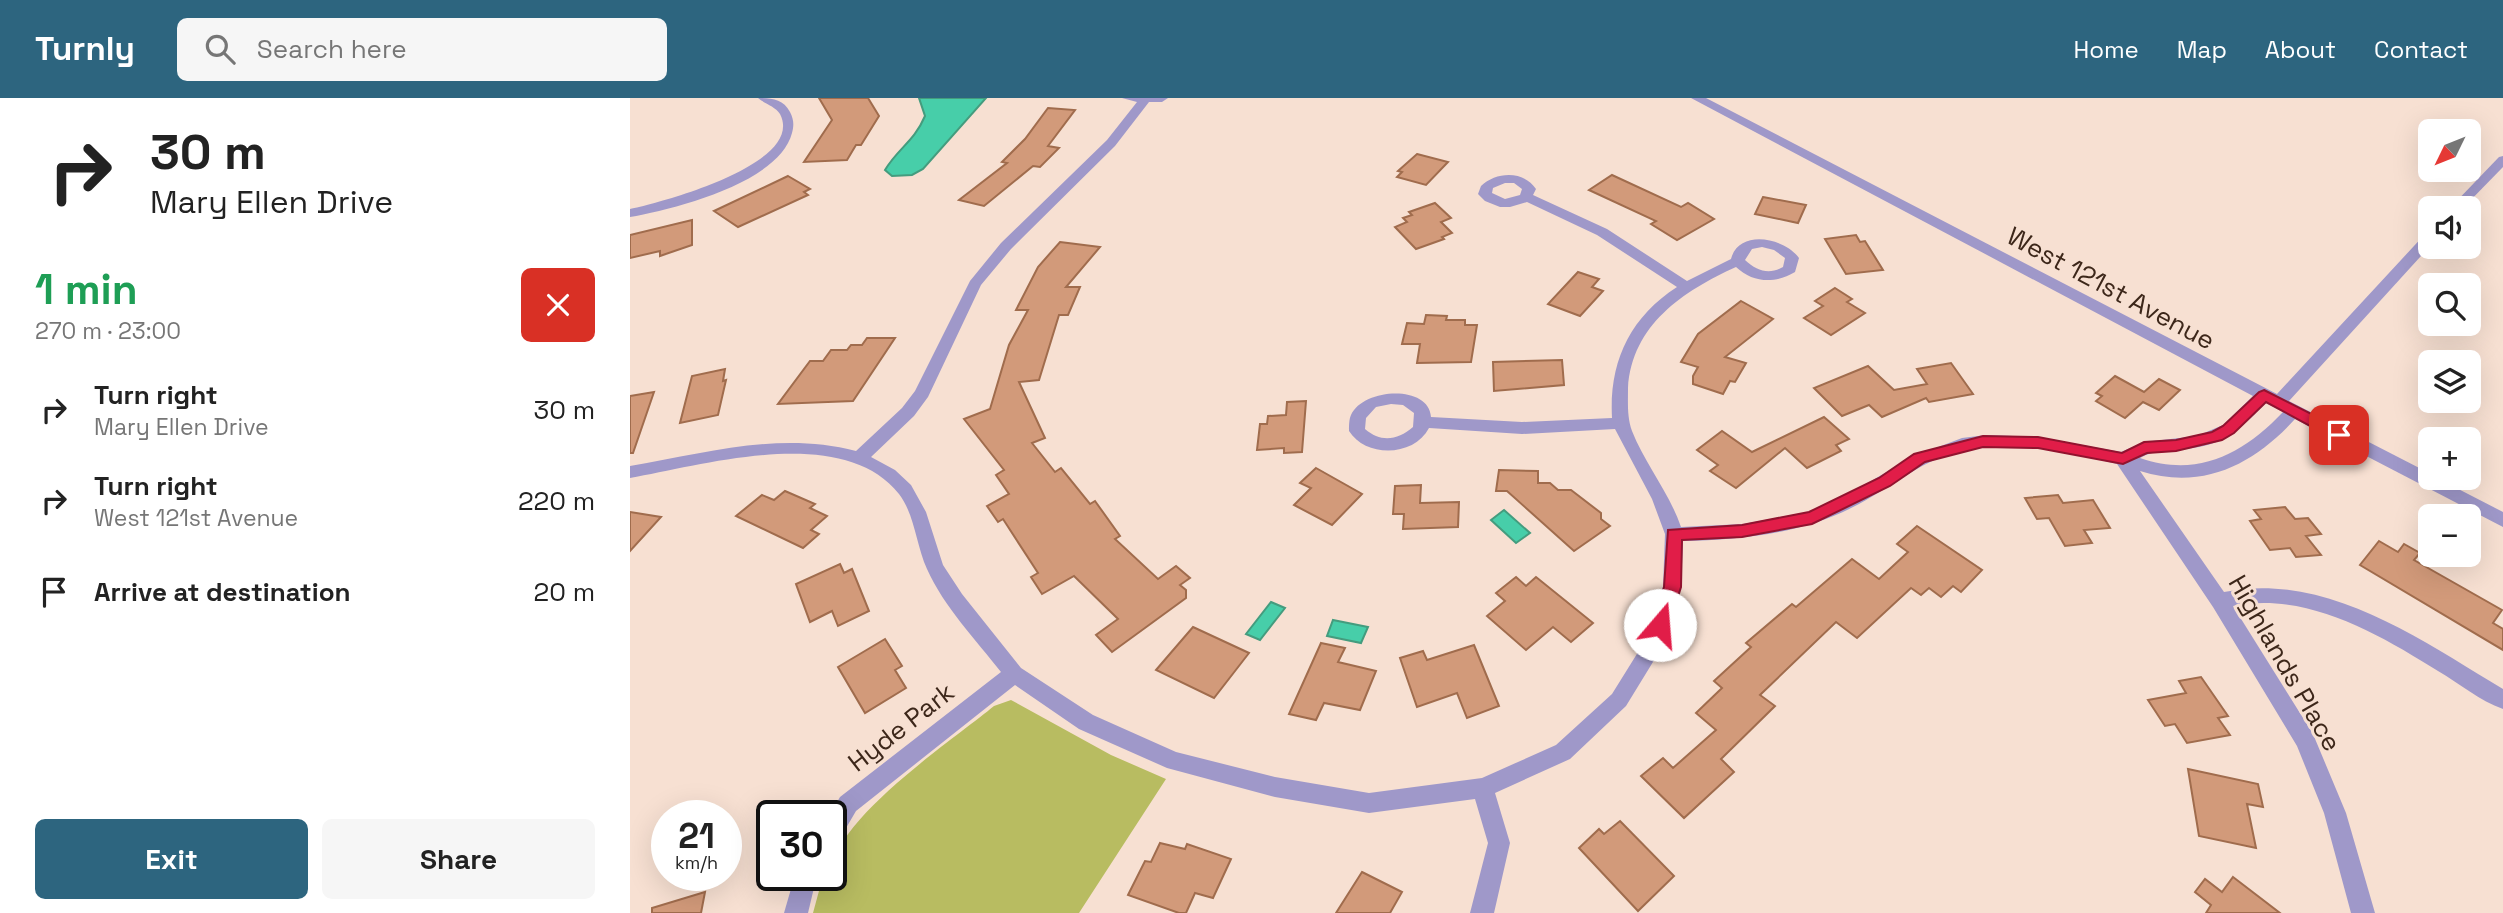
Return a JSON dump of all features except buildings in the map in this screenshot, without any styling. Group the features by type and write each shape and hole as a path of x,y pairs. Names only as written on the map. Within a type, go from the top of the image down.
{"street":[{"path":"630,213 704,194 745,174 767,157 784,139 789,127 786,114 780,106 764,98"},
{"path":"1128,98 1162,98"},
{"name":"West 121st Avenue","path":"1697,98 2503,520"},
{"path":"859,458 908,412 922,393 975,284 1006,246 1111,143 1144,100"},
{"path":"2468,196 2503,160"},
{"path":"1526,197 1602,232 1686,287"},
{"path":"1674,534 1742,531 1812,518 1885,482 1919,458 1983,441 2038,443 2123,459 2165,472 2201,469 2230,461 2258,445 2279,403 2418,250"},
{"path":"630,472 757,450 793,447 825,449 859,458 889,475 905,490 917,512 935,567 955,599 1014,674 1086,723 1174,761 1275,788 1369,803 1483,788 1563,752 1619,700 1654,643 1672,587 1674,534 1664,502 1621,423 1619,385 1624,359 1633,337 1657,309 1686,287 1738,261"},
{"path":"2123,459 2144,448 2176,446 2217,436 2279,403"},
{"path":"1424,422 1464,428 1557,429 1621,423"},
{"name":"Highlands Place","path":"2123,459 2220,601 2306,741 2335,813 2363,913"},
{"path":"2220,601 2252,595 2304,601 2345,613 2400,639 2503,700"},
{"name":"Hyde Park","path":"847,806 1014,674"},
{"path":"1482,913 1499,843 1483,788"},
{"path":"796,913 802,891"}],"shaded area":[{"path":"919,98 986,98 923,169 912,175 892,176 885,170 916,132 925,116"},
{"path":"1504,510 1530,533 1516,543 1491,520"},
{"path":"1271,602 1285,608 1260,640 1246,634"},
{"path":"1333,620 1368,627 1361,643 1327,636"},
{"path":"1011,700 1111,755 1166,779 1079,913 813,913 819,891 847,891 847,837 851,831 897,783 994,706"}],"route":[{"path":"1660,625 1672,587 1674,534 1742,531 1812,518 1885,482 1919,458 1950,449 1983,441 2038,443 2123,459 2144,448 2176,446 2217,436 2244,416 2264,395 2339,435"}]}
